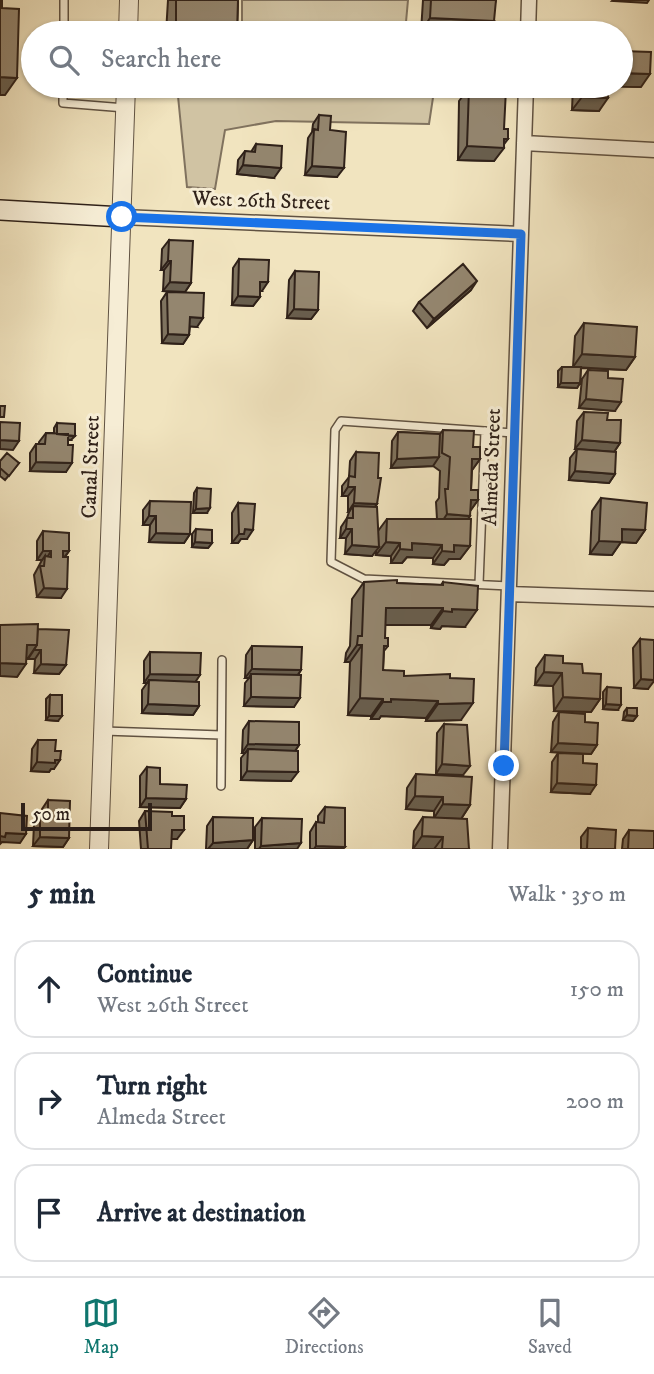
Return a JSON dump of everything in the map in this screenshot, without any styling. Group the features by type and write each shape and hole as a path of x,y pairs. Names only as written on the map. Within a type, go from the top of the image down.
{"main road":[{"name":"West 26th Street","path":"0,211 122,217"}],"street":[{"path":"128,21 129,0"},
{"path":"528,21 529,0"},
{"name":"Canal Street","path":"99,849 125,98"},
{"name":"Almeda Street","path":"500,849 526,98"},
{"path":"524,143 654,150"},
{"name":"West 26th Street","path":"122,217 521,234"},
{"path":"509,590 654,599"}],"lane":[{"path":"64,0 64,21"},
{"path":"63,98 63,103 125,108"},
{"path":"509,590 479,584 364,579 331,562 335,430 341,421 513,433"},
{"path":"479,584 485,431"},
{"path":"221,786 222,660"},
{"path":"104,731 221,735"}],"shaded area":[{"path":"242,0 408,0 406,21 242,21"},
{"path":"178,98 433,98 429,124 276,121 225,130 215,189 187,187"}],"building":[{"path":"0,0 2,8 19,9 17,78 0,77"},
{"path":"176,0 238,0 237,21 176,21"},
{"path":"431,0 496,0 494,21 430,18"},
{"path":"633,51 651,52 650,74 633,73"},
{"path":"469,98 506,98 504,129 508,129 508,139 504,139 504,148 467,146"},
{"path":"319,115 331,116 330,130 346,132 344,168 312,166 314,129 318,130"},
{"path":"256,144 282,146 281,168 243,165 245,151 255,152"},
{"path":"169,240 193,241 191,283 170,282"},
{"path":"239,259 269,260 268,282 260,282 260,297 238,296"},
{"path":"463,264 477,281 434,319 419,302"},
{"path":"295,271 319,272 318,310 294,309"},
{"path":"167,292 204,293 203,318 190,317 189,335 168,334"},
{"path":"584,323 637,327 635,357 582,354"},
{"path":"562,367 581,367 580,383 561,383"},
{"path":"588,370 608,371 608,378 623,379 621,402 586,399"},
{"path":"0,406 5,406 4,417 0,417"},
{"path":"584,412 608,413 607,420 621,420 620,443 582,440"},
{"path":"0,422 20,423 19,441 0,440"},
{"path":"57,423 75,424 75,436 57,434"},
{"path":"443,430 474,431 473,447 480,447 480,459 472,459 471,490 478,490 478,500 471,500 470,516 447,514 445,489 448,489 450,457 442,453"},
{"path":"398,432 440,434 439,457 397,459"},
{"path":"46,433 68,434 68,445 73,445 72,463 36,462 36,444 45,444"},
{"path":"577,449 616,452 615,474 575,471"},
{"path":"356,452 379,453 378,478 381,478 377,504 354,503 355,487 348,487 349,476 355,477"},
{"path":"7,453 19,463 9,476 0,468 0,461"},
{"path":"197,488 211,489 210,508 196,509"},
{"path":"601,498 647,503 645,530 622,529 622,542 599,541"},
{"path":"150,501 191,502 190,534 156,533 156,516 149,516"},
{"path":"238,503 255,504 253,530 245,529 244,534 239,534"},
{"path":"353,506 377,507 379,547 352,545 352,529 346,529 347,518 353,518"},
{"path":"387,519 471,519 470,546 454,545 454,552 442,551 442,545 412,543 412,550 400,549 400,543 386,542"},
{"path":"196,529 212,530 212,543 195,542"},
{"path":"43,531 69,533 69,551 63,551 63,557 68,557 67,589 44,588 40,566 44,566 45,556 51,557 51,551 43,551"},
{"path":"397,580 397,583 443,585 443,582 478,586 477,610 452,609 452,612 443,611 443,608 386,608 385,638 388,638 388,646 384,646 383,670 404,671 404,676 450,674 450,678 474,679 473,703 438,704 438,701 391,699 391,702 383,702 383,699 360,698 362,645 357,645 358,636 362,636 364,582"},
{"path":"38,624 37,645 27,645 26,664 0,663 0,625"},
{"path":"38,629 69,630 66,665 41,664 41,650 34,650"},
{"path":"640,639 654,640 654,680 641,679"},
{"path":"252,646 302,647 301,670 252,669"},
{"path":"150,652 201,653 200,675 150,674"},
{"path":"545,655 563,656 563,663 582,664 583,673 601,674 600,699 563,697 562,673 544,672"},
{"path":"251,674 301,675 300,698 251,697"},
{"path":"149,680 199,682 199,706 148,704"},
{"path":"607,687 621,688 621,705 606,704"},
{"path":"50,695 62,695 62,716 49,716"},
{"path":"627,708 637,708 637,716 627,715"},
{"path":"559,712 585,714 585,722 598,723 597,745 558,743"},
{"path":"249,721 299,722 299,745 248,744"},
{"path":"444,724 467,725 470,766 442,764"},
{"path":"38,740 56,740 55,751 61,751 60,760 55,760 55,763 37,762"},
{"path":"248,749 298,751 298,772 247,771"},
{"path":"558,753 583,754 583,763 597,764 596,785 557,783"},
{"path":"147,767 160,768 160,784 187,785 186,799 146,798"},
{"path":"416,774 472,777 470,805 443,804 443,797 415,796"},
{"path":"48,800 70,801 69,838 40,837 40,815 48,816"},
{"path":"325,807 345,808 345,847 316,846 316,822 324,823"},
{"path":"145,811 172,812 172,816 184,816 184,830 172,830 171,849 148,849"},
{"path":"0,813 27,816 26,834 6,833 5,837 0,836"},
{"path":"213,817 253,818 253,840 213,843"},
{"path":"423,817 467,819 469,849 442,849 443,837 422,836"},
{"path":"262,818 302,819 301,843 261,846"},
{"path":"588,828 616,830 615,849 587,849"},
{"path":"629,830 654,831 654,849 628,849"}],"route":[{"path":"122,217 521,234 504,766"}]}
